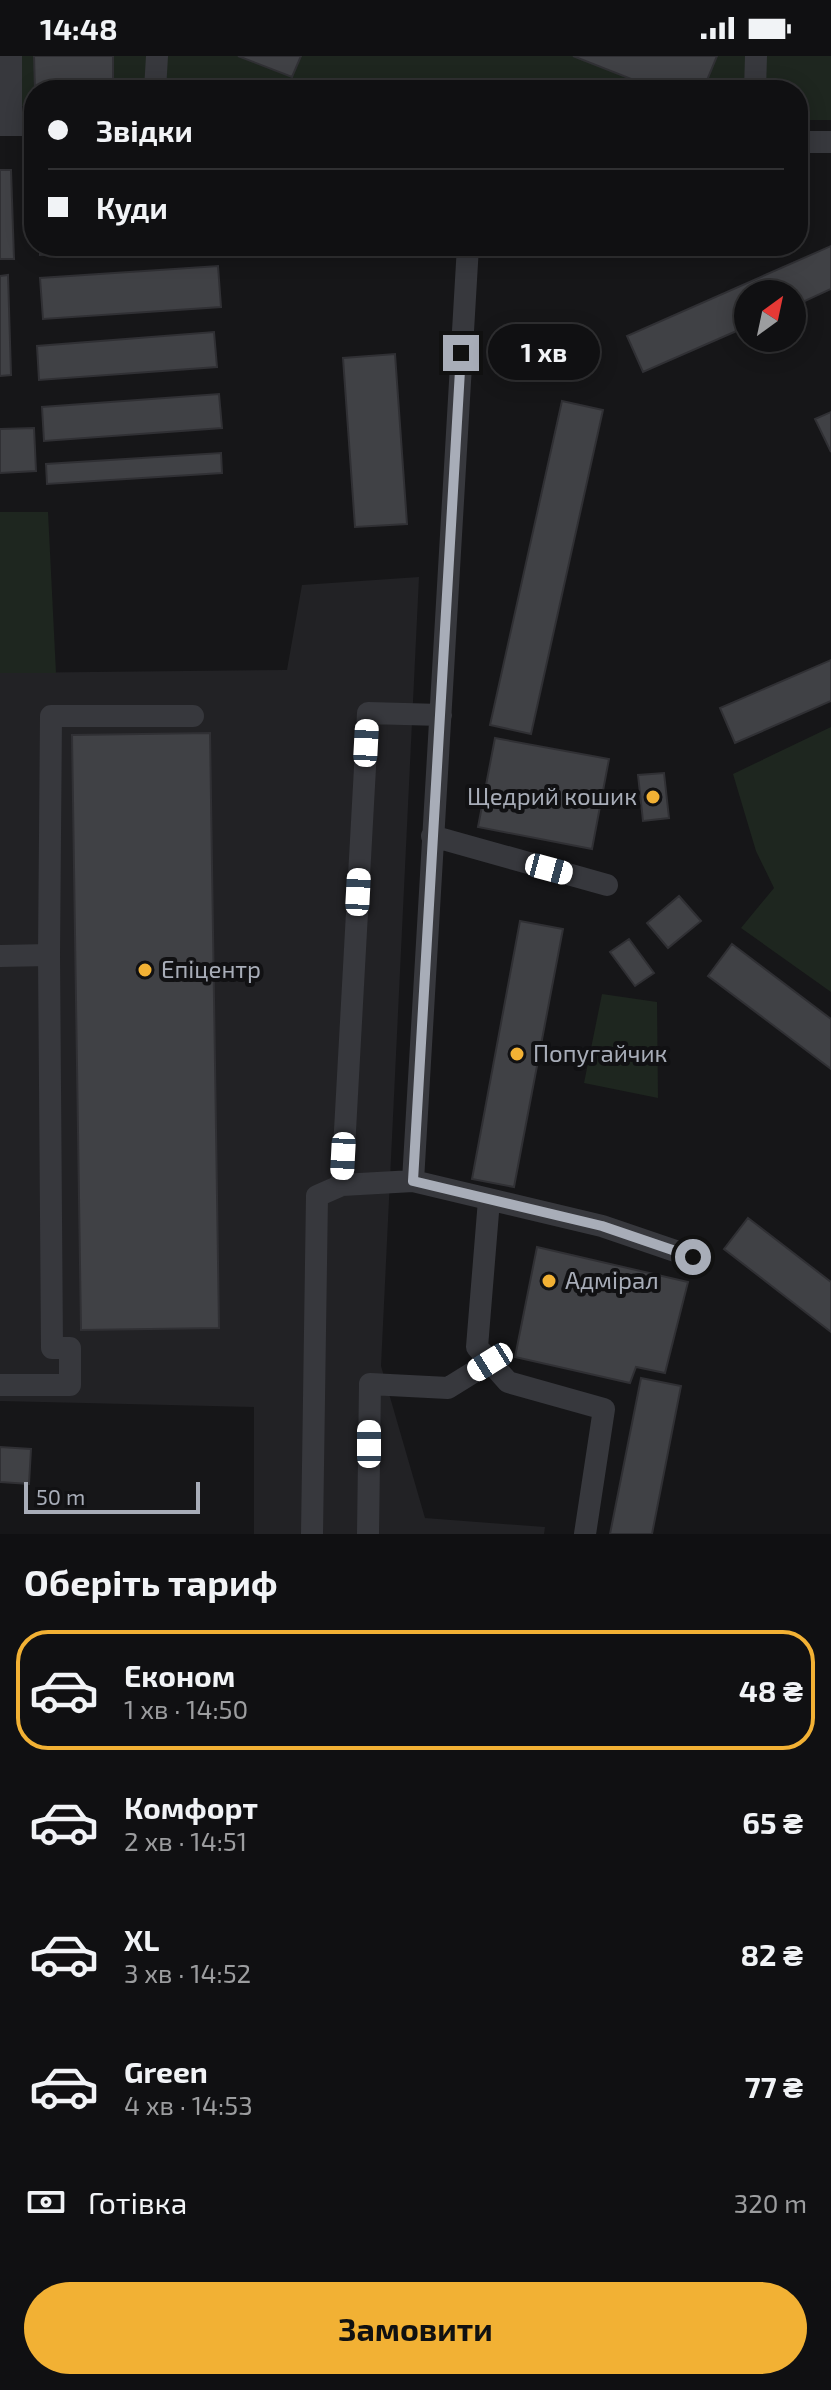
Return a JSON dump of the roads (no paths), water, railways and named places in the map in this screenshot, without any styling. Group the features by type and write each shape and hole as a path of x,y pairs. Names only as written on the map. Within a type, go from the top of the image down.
{"street":[{"path":"6,125 11,56"},
{"path":"156,80 157,56"},
{"path":"755,80 756,56"},
{"path":"808,142 831,142"},
{"path":"413,1181 467,256"},
{"path":"342,1185 368,713 441,715"},
{"path":"0,1385 70,1385 70,1348 52,1348 51,716 193,716"},
{"path":"432,836 607,885"},
{"path":"0,956 49,955"},
{"path":"312,1534 317,1196 342,1185 413,1181 602,1226 693,1257"},
{"path":"489,1200 477,1347 508,1382 604,1409 585,1534"},
{"path":"368,1534 370,1384 448,1388 490,1362"}],"place":[{"name":"Щедрий кошик","path":"653,797"},
{"name":"Епіцентр","path":"145,970"},
{"name":"Попугайчик","path":"517,1054"},
{"name":"Адмірал","path":"549,1281"}]}
